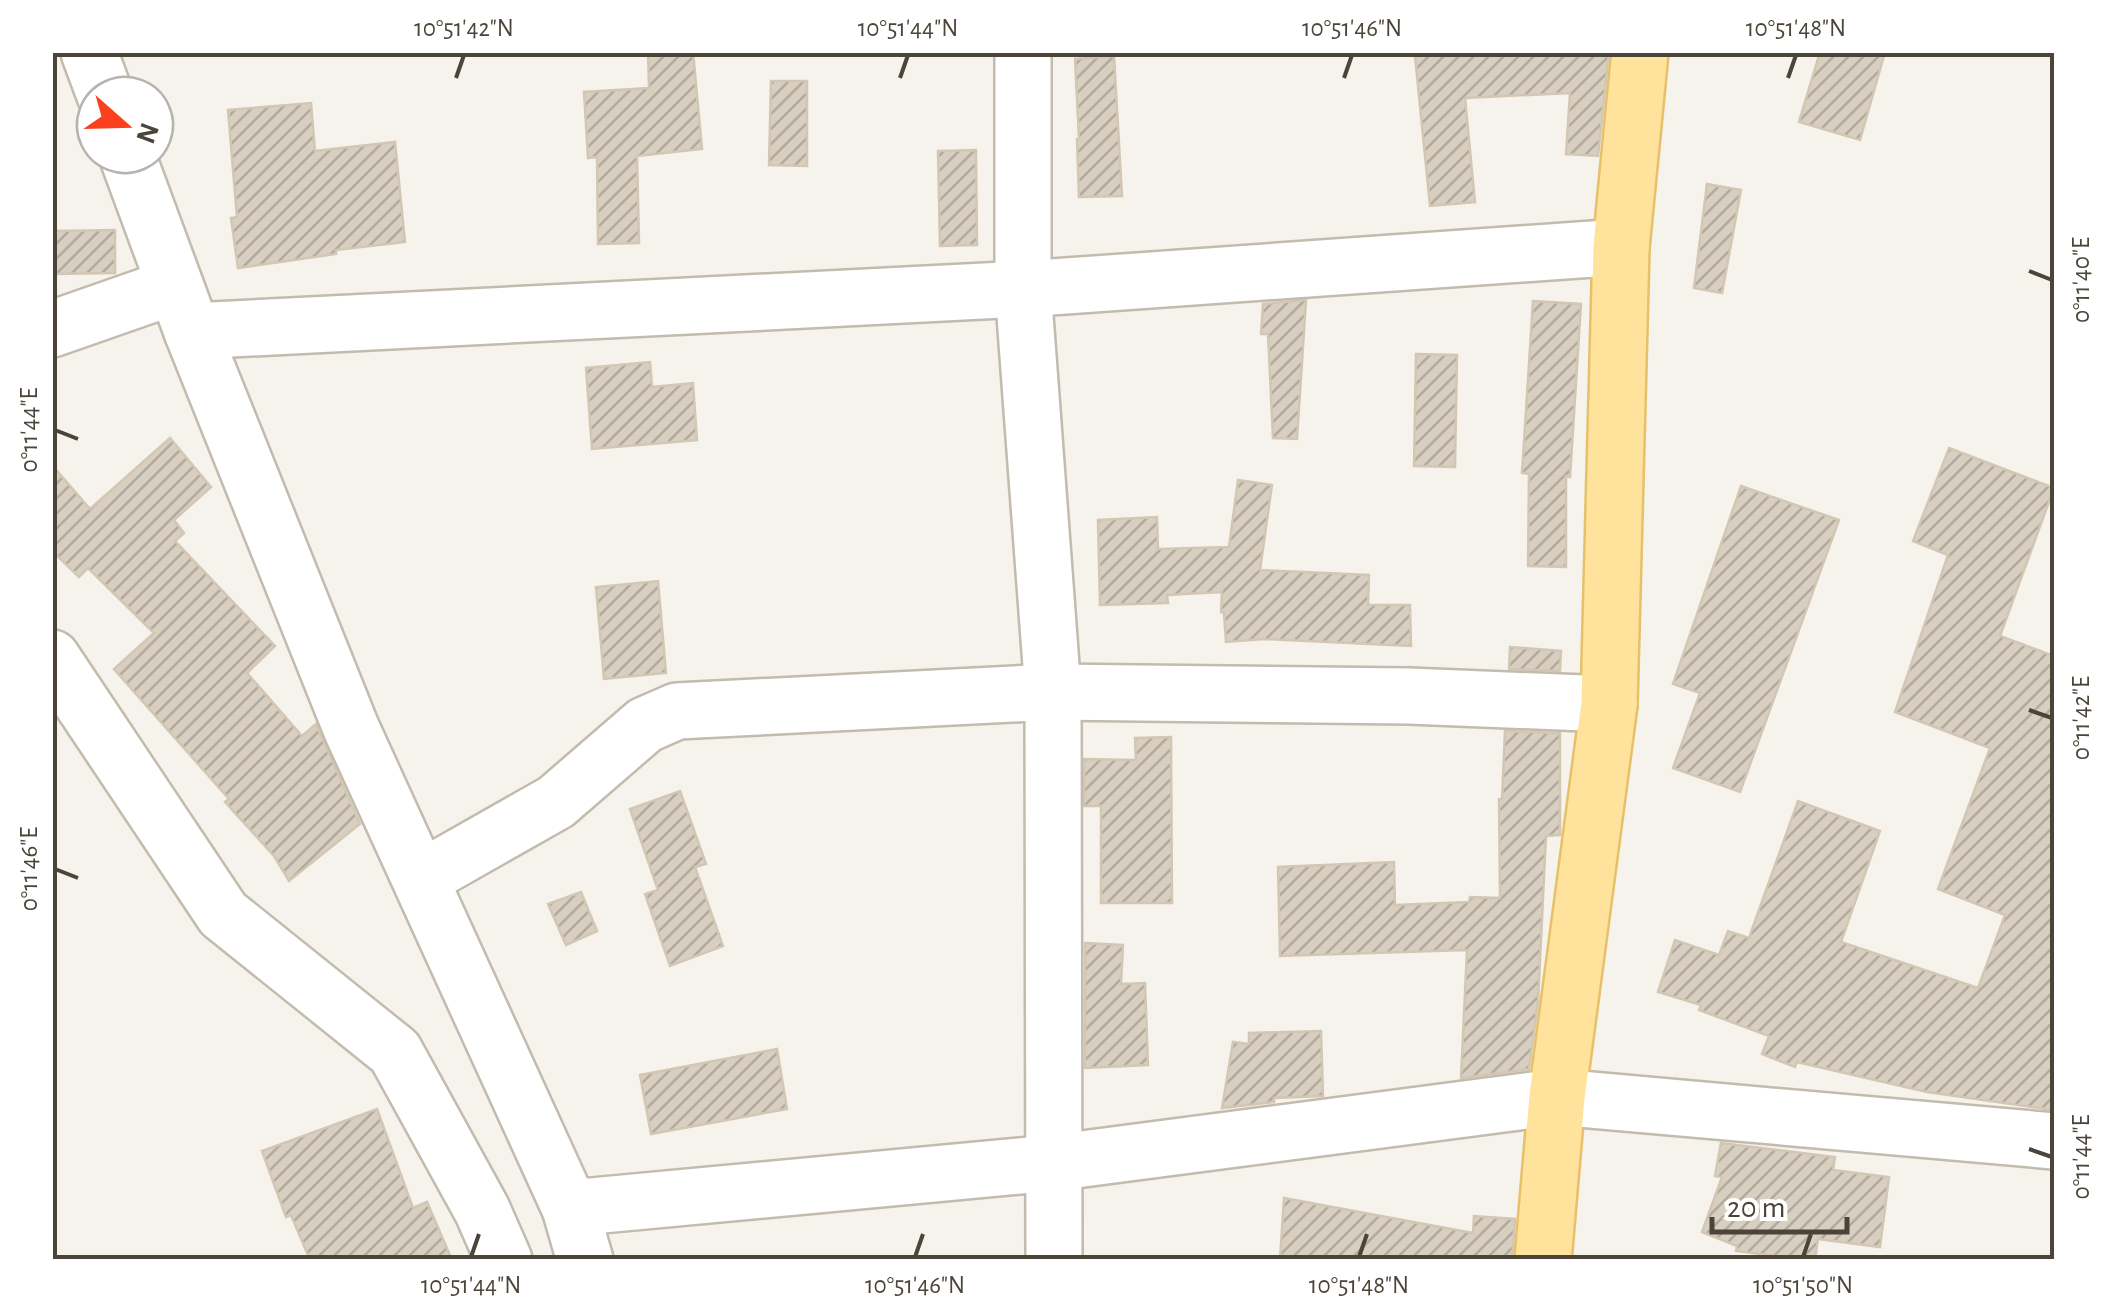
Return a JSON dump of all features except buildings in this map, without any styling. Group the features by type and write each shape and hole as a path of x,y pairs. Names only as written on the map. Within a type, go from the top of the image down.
{"main road":[{"path":"1543,1260 1558,1097 1609,704 1621,247 1640,52"}],"street":[{"path":"1022,52 1023,288 1053,692 1054,1260"},
{"path":"134,175 183,309 351,728 570,1208 585,1260"},
{"path":"52,329 183,309 1023,288 1621,247"},
{"path":"52,658 223,914 395,1052 482,1210 504,1260"},
{"path":"422,878 556,802 645,725 678,711 1053,692 1408,696 1609,704"},
{"path":"570,1208 1052,1163 1558,1097 2054,1140"}]}
